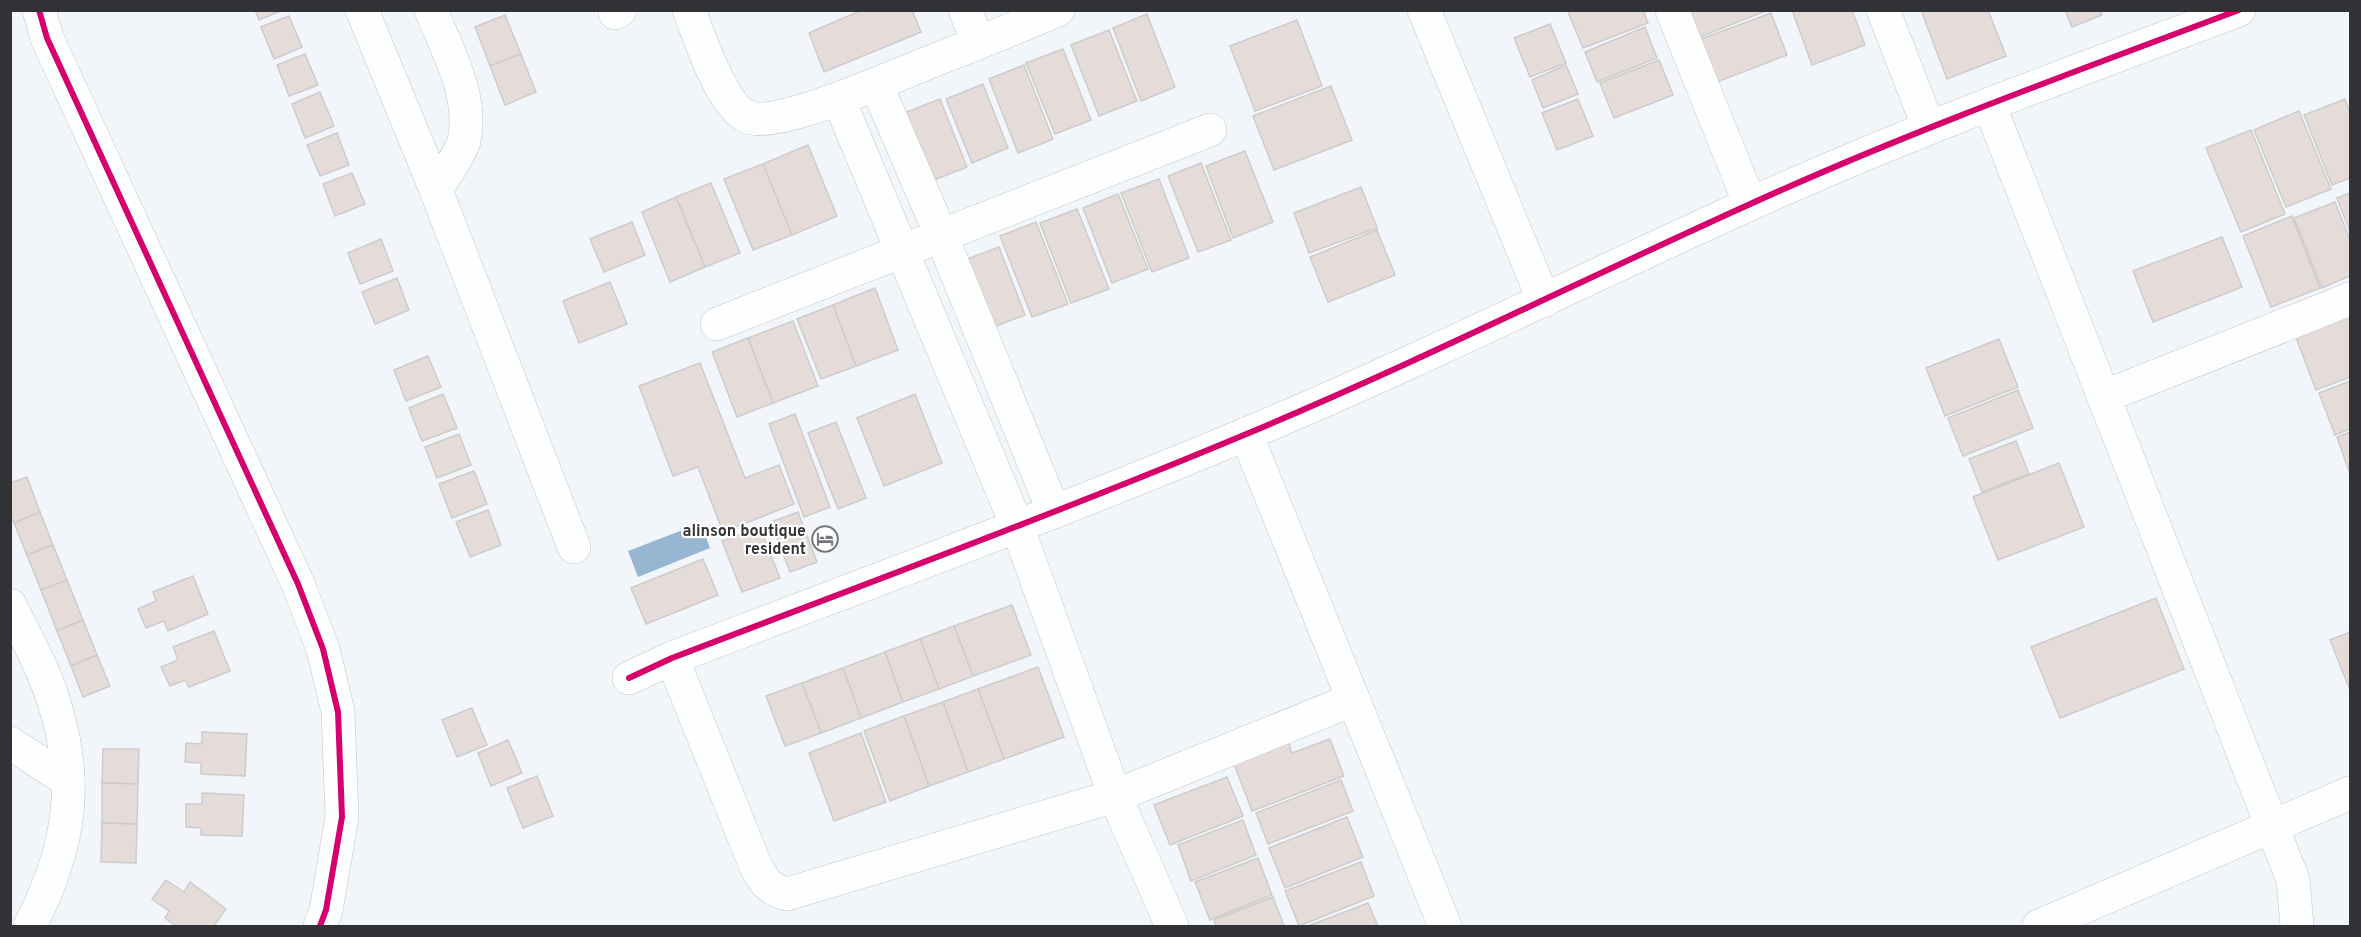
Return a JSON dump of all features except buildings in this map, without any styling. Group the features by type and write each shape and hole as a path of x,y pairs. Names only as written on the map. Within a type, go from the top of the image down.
{"street":[{"path":"362,10 436,190 574,546"},
{"path":"431,10 458,76 467,113 464,142 436,190"},
{"path":"689,10 718,81 732,105 748,118 775,118 839,100 1058,10"},
{"path":"965,10 978,42"},
{"path":"1424,10 1544,301"},
{"path":"1672,10 1750,204"},
{"path":"1883,10 1929,128"},
{"path":"628,678 672,658 1054,512 1246,434 1544,301 1750,204 1989,104 2239,10"},
{"path":"35,11 298,584 322,649 338,712 342,817 326,910 320,927"},
{"path":"876,84 941,235 1054,512"},
{"path":"839,100 1017,526 1115,796 1172,927"},
{"path":"1989,104 2293,880 2297,927"},
{"path":"717,324 1210,130"},
{"path":"2103,397 2350,299"},
{"path":"1246,434 1445,927"},
{"path":"10,605 51,692 67,752 68,809 62,850 30,927"},
{"path":"672,658 757,869 765,883 774,890 787,894 1115,796 1352,700"},
{"path":"10,743 68,781"},
{"path":"2039,927 2350,793"}],"water":[{"path":"701,523 710,548 638,577 628,551"}],"cycle path":[{"path":"39,10 47,38 298,584 323,649 338,712 342,817 326,910 320,926"},
{"path":"629,678 672,658 1030,521 1244,435 1371,380 1808,178 1992,103 2239,10"}],"place":[{"name":"alinson boutique resident","path":"825,539"}]}
